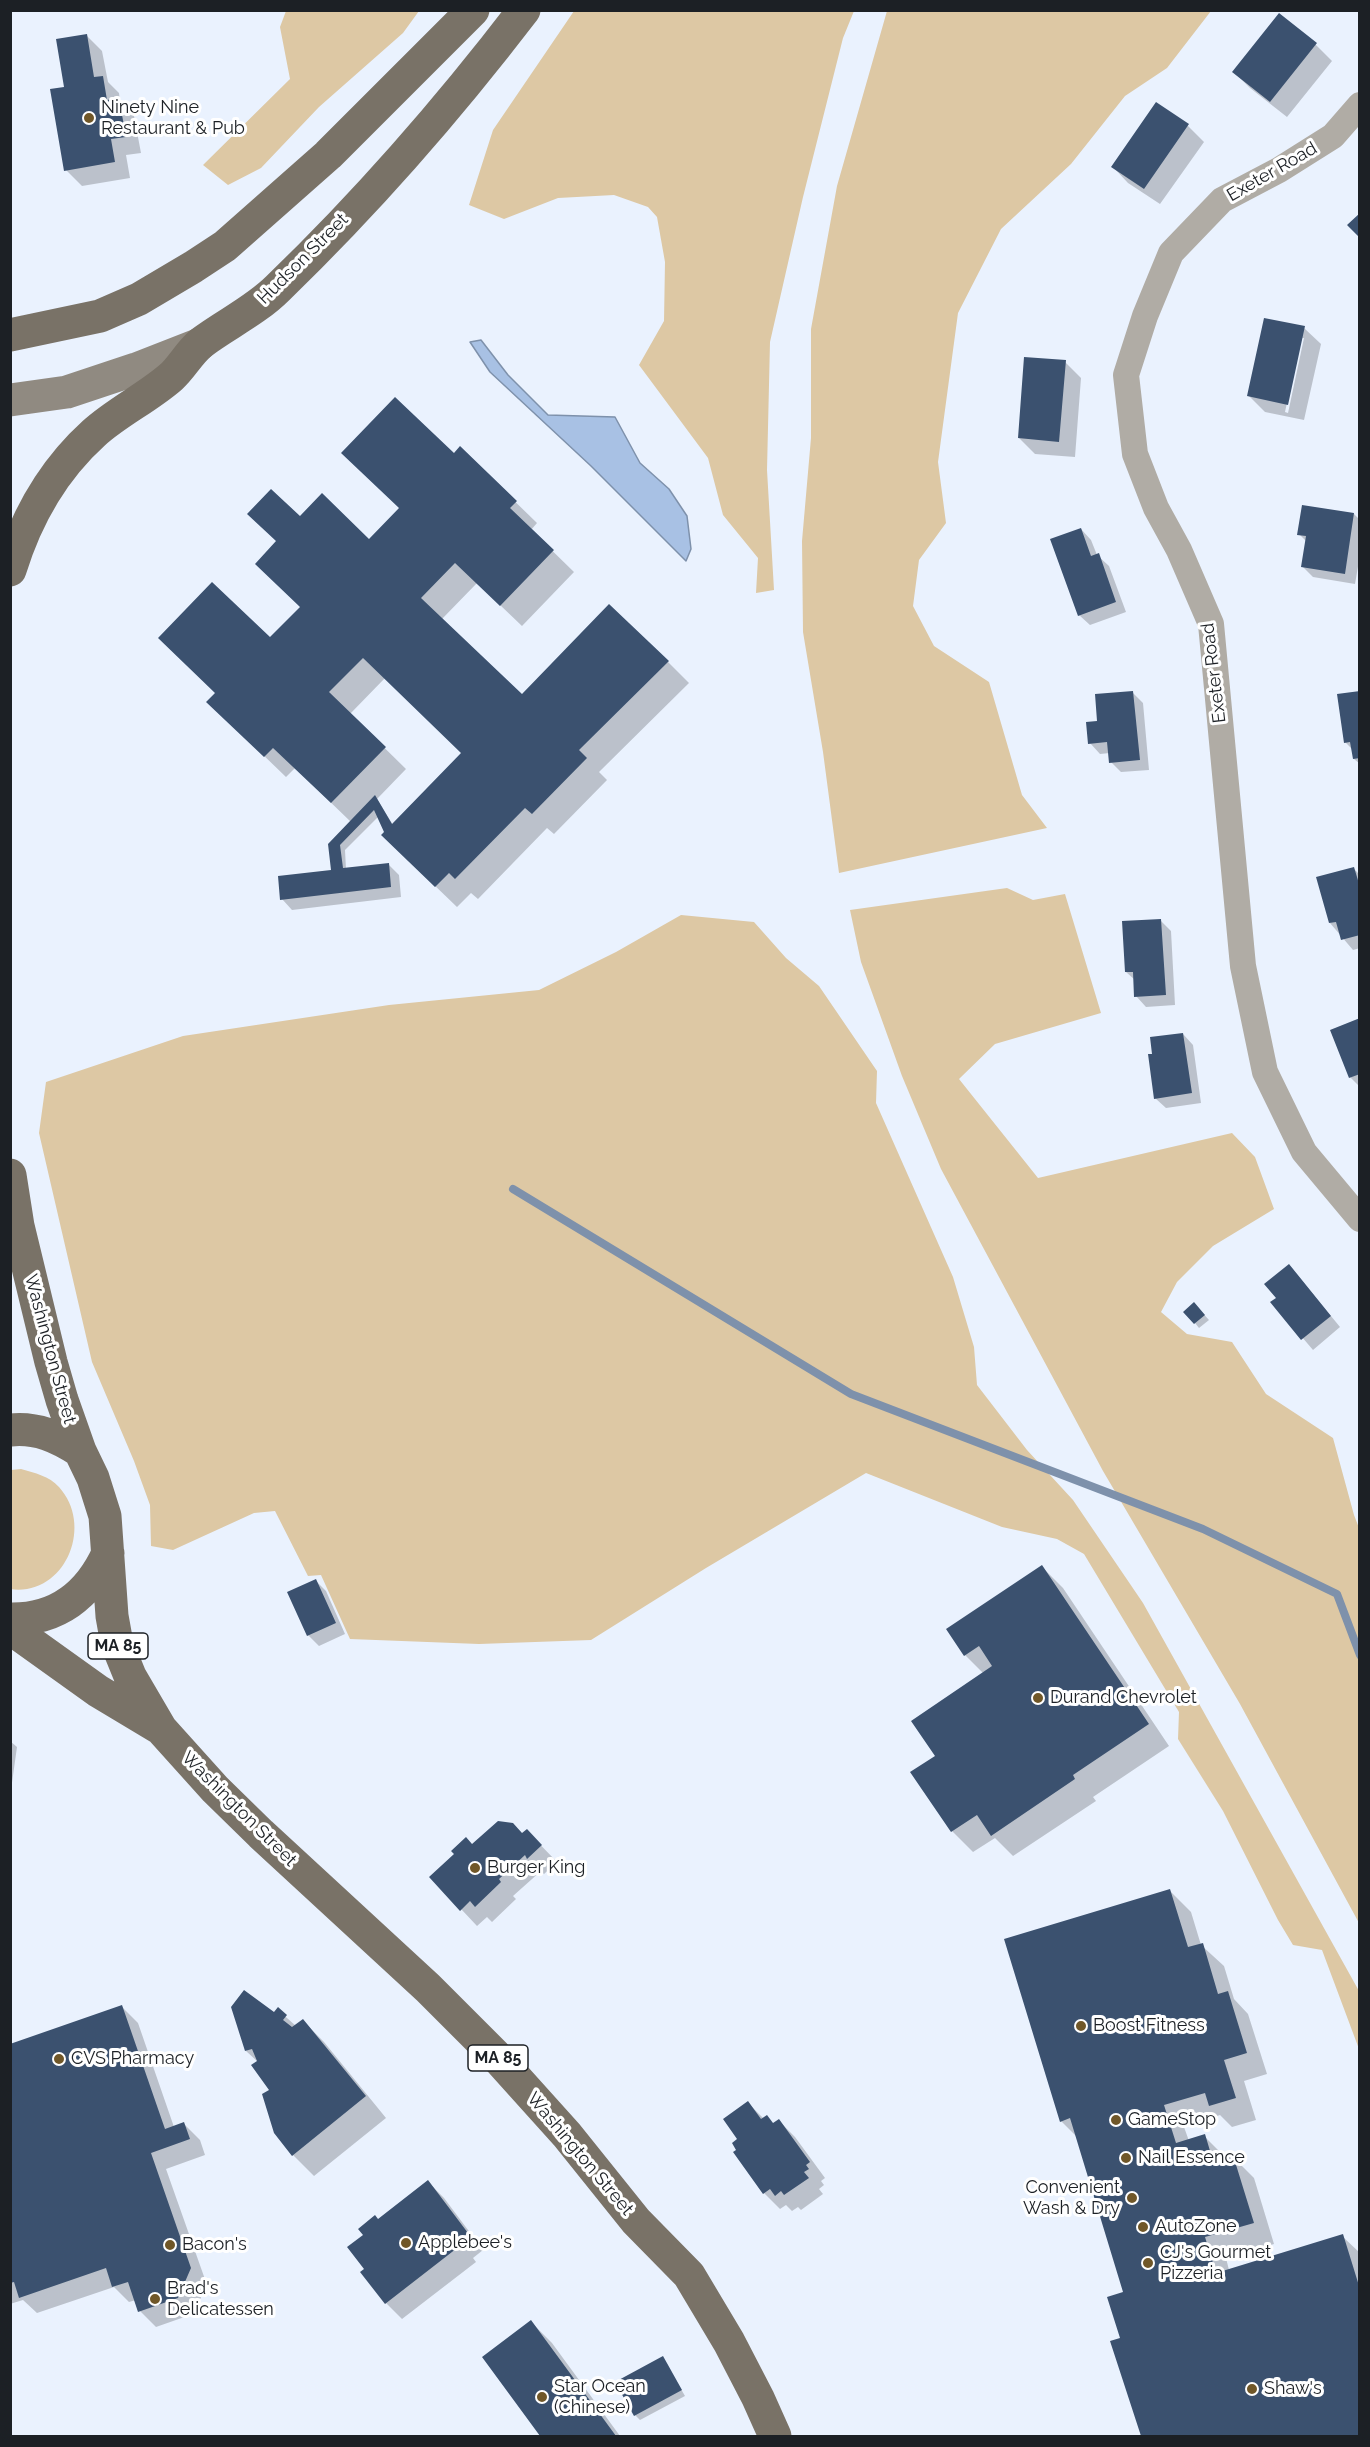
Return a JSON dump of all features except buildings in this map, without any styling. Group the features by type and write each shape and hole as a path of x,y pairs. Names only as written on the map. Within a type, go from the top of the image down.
{"main road":[{"path":"10,335 100,316 139,299 225,246 328,155 473,10"},
{"name":"Hudson Street","path":"10,400 67,392 136,369 200,344 237,321 276,291 318,249 453,101 524,10"},
{"path":"10,570 21,537 35,508 53,479 74,454 94,432 170,377 200,344"},
{"name":"Washington Street","path":"10,1175 18,1226 51,1362 80,1451 93,1478 105,1516 112,1616 117,1644 130,1676 161,1729 215,1789 261,1834 428,1988 495,2055 567,2135 636,2221 690,2276 729,2342 775,2436"},
{"name":"Washington Street","path":"10,1430 42,1432 62,1439 80,1451"},
{"path":"10,1619 32,1619 61,1608 86,1589 99,1573 108,1553"},
{"name":"Washington Street","path":"10,1628 98,1691 161,1729"}],"street":[{"name":"Exeter Road","path":"1359,105 1333,136 1279,170 1222,200 1171,253 1145,316 1126,375 1135,454 1158,513 1179,550 1211,624 1243,966 1265,1072 1304,1152 1359,1219"}],"shaded area":[{"path":"286,11 419,11 403,33 319,107 261,168 228,185 203,165 290,79 280,27"},
{"path":"574,11 854,11 843,38 770,342 767,470 774,590 756,593 758,558 723,515 708,458 639,365 664,321 665,262 657,217 648,207 614,195 558,198 504,219 469,205 493,130"},
{"path":"887,11 1211,11 1167,68 1125,96 1071,164 1001,229 958,313 938,462 946,523 919,560 913,606 934,646 989,682 1022,795 1047,828 839,873 823,752 803,632 802,541 811,438 811,329 837,186"},
{"path":"1007,888 1033,900 1065,894 1101,1013 995,1044 959,1079 1038,1178 1232,1133 1255,1157 1274,1209 1213,1246 1177,1282 1161,1312 1187,1334 1232,1342 1266,1394 1333,1438 1359,1528 1359,1923 1240,1704 1103,1471 941,1169 902,1076 861,962 850,910"},
{"path":"681,915 754,922 786,958 819,986 877,1071 876,1103 953,1277 974,1347 977,1385 1027,1450 1073,1500 1143,1603 1359,1991 1359,2049 1322,1950 1293,1945 1223,1811 1178,1739 1179,1712 1084,1554 1057,1539 1002,1527 866,1473 706,1568 591,1640 479,1644 350,1639 321,1575 308,1576 275,1511 254,1513 173,1550 151,1546 150,1505 92,1362 39,1133 46,1082 183,1036 389,1005 539,990 616,952"},
{"path":"21,1469 46,1478 59,1487 69,1503 74,1521 74,1539 59,1571 46,1582 29,1589 10,1589 11,1470"}],"water":[{"path":"481,340 508,375 548,415 615,417 640,463 669,489 687,516 691,549 686,561 591,466 490,372 470,342"}],"waterway":[{"path":"513,1189 851,1394 1203,1529 1337,1594 1360,1655"}],"place":[{"name":"Ninety Nine Restaurant & Pub","path":"89,118"},
{"name":"Durand Chevrolet","path":"1038,1698"},
{"name":"Burger King","path":"475,1868"},
{"name":"Boost Fitness","path":"1081,2026"},
{"name":"CVS Pharmacy","path":"59,2059"},
{"name":"GameStop","path":"1116,2120"},
{"name":"Nail Essence","path":"1126,2158"},
{"name":"Convenient Wash & Dry","path":"1132,2198"},
{"name":"AutoZone","path":"1143,2227"},
{"name":"Applebee's","path":"406,2243"},
{"name":"Bacon's","path":"170,2245"},
{"name":"CJ's Gourmet Pizzeria","path":"1148,2263"},
{"name":"Brad's Delicatessen","path":"155,2299"},
{"name":"Shaw's","path":"1252,2389"},
{"name":"Star Ocean (Chinese)","path":"542,2397"}]}
